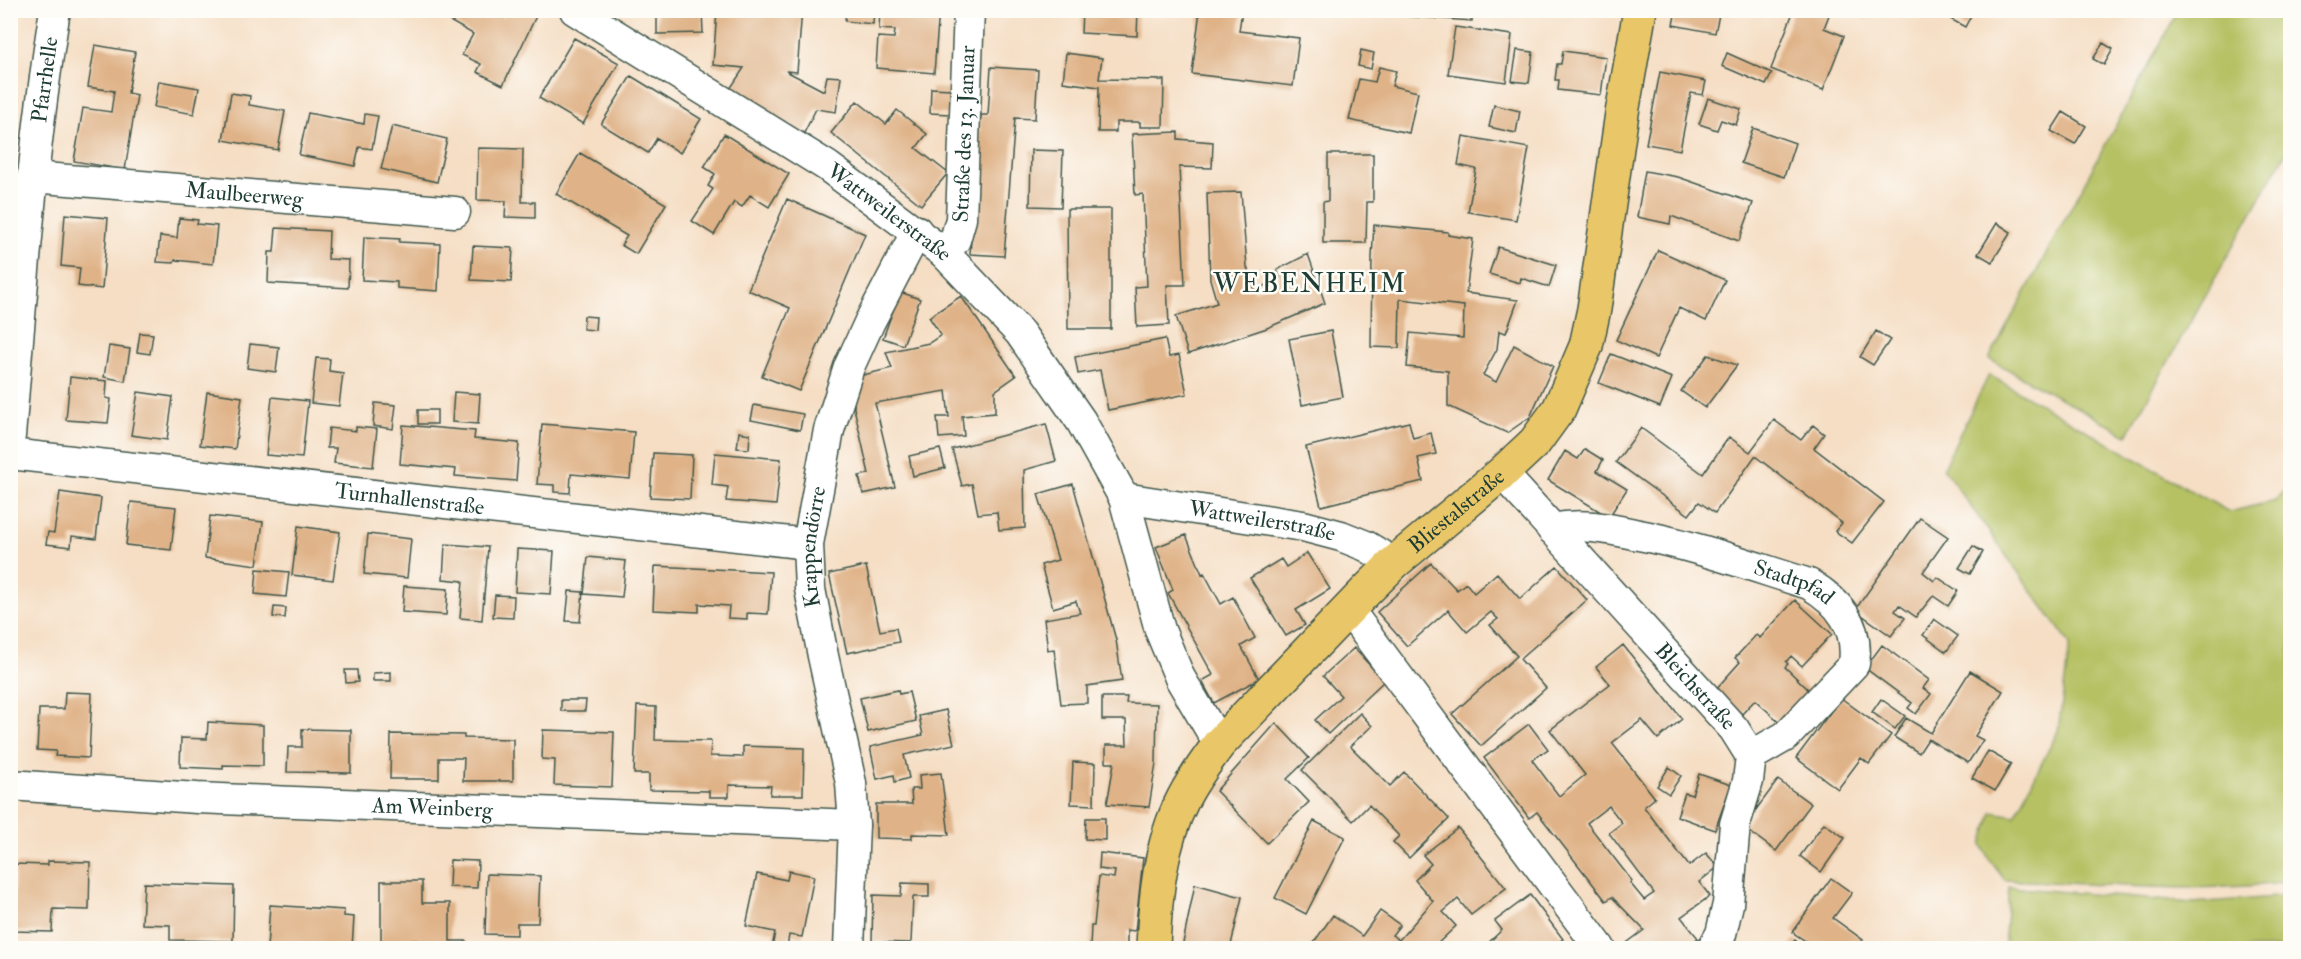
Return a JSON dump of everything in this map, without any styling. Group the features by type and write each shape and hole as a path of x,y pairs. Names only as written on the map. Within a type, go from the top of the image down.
{"main road":[{"name":"Bliestalstraße","path":"1153,948 1155,903 1170,834 1182,800 1219,744 1394,563 1502,473 1535,442 1559,409 1586,346 1594,309 1640,10"}],"street":[{"name":"Pfarrhelle","path":"10,436 32,177 42,93 56,10"},
{"name":"Wattweilerstraße","path":"575,10 827,166 917,231 944,253 1020,333 1081,421 1124,498 1160,630 1180,678 1219,744"},
{"name":"Straße des 13. Januar","path":"944,253 955,240 961,219 969,10"},
{"name":"Maulbeerweg","path":"32,177 455,212"},
{"name":"Krappendörre","path":"849,948 854,825 849,772 810,589 808,544 829,430 849,367 917,231"},
{"name":"Turnhallenstraße","path":"10,454 808,544"},
{"name":"Bleichstraße","path":"1502,473 1734,729 1751,756"},
{"name":"Wattweilerstraße","path":"1124,498 1303,526 1341,536 1366,546 1394,563"},
{"name":"Stadtpfad","path":"1552,530 1590,525 1672,541 1809,584 1825,593 1844,615 1854,634 1856,650 1854,664 1786,736 1751,756"},
{"path":"1348,609 1600,948"},
{"path":"1713,948 1721,934 1728,904 1735,824 1748,781 1751,756"},
{"name":"Am Weinberg","path":"10,785 197,798 854,825"}],"green space":[{"path":"2178,11 2290,11 2290,145 2127,435 1989,359"},
{"path":"1989,375 2229,512 2275,501 2290,486 2290,882 2255,886 2184,888 2005,880 1989,859 1982,845 1992,812 2015,816 2058,731 2070,644 1943,468"},
{"path":"2009,887 2192,903 2290,896 2290,948 2004,948"}],"building":[{"path":"430,10 489,10 503,18 507,10 538,12 503,85 477,72 481,64 462,55 473,34"},
{"path":"657,10 702,10 703,33 657,34"},
{"path":"717,10 802,10 797,72 786,71 824,91 827,76 841,77 836,112 816,109 803,135 730,89 744,68 713,65"},
{"path":"846,10 874,10 873,24 845,21"},
{"path":"880,10 939,10 934,73 876,68 878,37 894,38 895,30 879,29"},
{"path":"1082,10 1138,10 1137,36 1081,33"},
{"path":"1200,10 1242,10 1239,31 1299,38 1293,86 1192,74"},
{"path":"1390,10 1473,10 1472,21 1390,15"},
{"path":"1676,10 1720,10 1715,33 1673,25"},
{"path":"1794,10 1831,10 1824,28 1844,36 1823,90 1771,69"},
{"path":"1846,10 1870,10 1866,19"},
{"path":"1934,10 1974,10 1965,27"},
{"path":"1455,27 1512,35 1506,82 1448,74"},
{"path":"574,38 619,63 583,124 539,98"},
{"path":"2103,43 2113,49 2104,65 2093,59"},
{"path":"95,45 135,52 128,93 137,95 125,170 74,161 83,108 111,112 114,91 88,87"},
{"path":"1361,50 1374,53 1371,69 1358,66"},
{"path":"1517,50 1533,52 1529,83 1512,81"},
{"path":"1563,51 1606,57 1601,95 1558,90 1559,80 1555,80 1557,64 1561,64"},
{"path":"1066,53 1102,58 1099,79 1164,80 1163,127 1140,127 1140,122 1116,122 1116,132 1098,132 1099,87 1063,82"},
{"path":"1727,53 1772,73 1766,85 1722,66"},
{"path":"991,67 1038,70 1035,119 1015,118 1004,256 970,254 981,115 988,115"},
{"path":"1379,67 1396,71 1392,86 1418,92 1409,133 1349,120 1359,79 1375,82"},
{"path":"1660,72 1706,81 1703,95 1691,93 1680,150 1646,144"},
{"path":"631,76 701,119 680,153 657,138 648,153 601,124"},
{"path":"159,81 199,88 194,114 154,107"},
{"path":"931,88 951,89 950,114 930,113"},
{"path":"231,93 250,96 249,105 285,111 278,150 223,140"},
{"path":"1708,98 1741,109 1736,125 1721,120 1717,130 1699,124"},
{"path":"857,101 886,124 897,110 927,134 916,148 948,173 921,205 831,133"},
{"path":"1494,105 1520,111 1516,133 1489,127"},
{"path":"2063,112 2086,126 2075,144 2051,131"},
{"path":"308,113 364,124 365,114 378,116 372,149 359,147 355,166 299,155"},
{"path":"392,126 447,139 437,182 381,169"},
{"path":"1753,128 1795,143 1784,177 1741,163"},
{"path":"1178,132 1178,139 1213,142 1212,168 1179,167 1185,285 1167,285 1169,325 1137,327 1135,287 1147,286 1143,194 1135,195 1132,134"},
{"path":"724,134 789,174 769,207 750,195 742,207 734,202 714,235 692,221 713,189 708,186 715,174 704,167"},
{"path":"1463,136 1529,148 1516,220 1468,212 1476,169 1458,165"},
{"path":"478,148 523,149 522,202 535,202 535,218 505,217 506,201 477,200"},
{"path":"1031,150 1063,151 1061,207 1030,206"},
{"path":"580,153 666,204 636,254 621,245 627,236 556,194"},
{"path":"1328,154 1373,154 1373,202 1367,202 1366,243 1323,243 1323,202 1328,201"},
{"path":"1645,171 1678,177 1753,203 1739,241 1671,216 1670,224 1637,217"},
{"path":"1241,192 1247,267 1255,291 1280,278 1277,270 1308,254 1325,303 1267,328 1188,354 1176,316 1217,303 1210,279 1207,193"},
{"path":"787,199 865,234 799,391 762,376 790,308 748,290"},
{"path":"1067,209 1111,209 1111,329 1068,329"},
{"path":"65,214 108,218 102,289 78,286 80,268 61,266"},
{"path":"179,218 198,220 197,224 217,226 213,264 175,260 174,263 157,262 160,236 177,238"},
{"path":"1997,223 2011,232 1992,262 1978,254"},
{"path":"1374,225 1448,232 1448,235 1473,239 1466,293 1518,300 1506,333 1499,331 1497,349 1483,375 1496,382 1514,345 1553,366 1530,417 1507,433 1448,406 1448,371 1407,367 1410,333 1463,338 1464,306 1400,299 1399,348 1371,347"},
{"path":"276,228 329,231 328,259 349,260 348,288 268,283 269,252 274,252"},
{"path":"364,237 440,244 438,291 397,288 397,282 362,280"},
{"path":"473,246 513,248 511,282 471,280"},
{"path":"1498,247 1556,265 1549,287 1521,278 1520,283 1489,274"},
{"path":"1658,250 1725,280 1706,321 1679,308 1656,358 1616,340"},
{"path":"900,292 920,299 903,345 883,338"},
{"path":"961,296 1016,376 995,391 995,413 962,416 964,436 939,438 937,417 949,417 946,391 875,403 895,487 863,494 859,476 869,474 854,408 855,377 892,368 886,352 929,343 941,335 929,317"},
{"path":"584,316 596,317 595,330 583,329"},
{"path":"1331,331 1343,397 1302,405 1289,339"},
{"path":"1876,331 1890,340 1873,365 1860,357"},
{"path":"140,333 153,334 150,354 137,352"},
{"path":"1165,339 1169,357 1179,355 1187,394 1108,410 1100,370 1078,374 1075,357"},
{"path":"250,344 279,347 276,372 247,368"},
{"path":"109,346 130,349 125,381 104,377"},
{"path":"1611,354 1672,378 1660,407 1599,383"},
{"path":"1708,355 1737,365 1705,408 1681,391"},
{"path":"316,358 330,359 329,371 343,373 339,406 311,403"},
{"path":"70,377 107,381 106,398 111,399 108,423 66,420"},
{"path":"138,392 173,397 167,440 131,435"},
{"path":"207,392 242,397 235,449 200,445"},
{"path":"454,392 480,394 478,424 452,422"},
{"path":"272,397 308,401 302,458 266,455"},
{"path":"375,403 396,405 393,429 373,426"},
{"path":"754,405 803,414 800,430 751,420"},
{"path":"418,410 437,410 437,424 418,424"},
{"path":"1774,420 1801,440 1813,425 1824,434 1814,448 1884,502 1852,543 1835,531 1842,523 1755,456 1715,513 1699,502 1689,515 1616,462 1641,428 1703,474 1729,437 1750,452"},
{"path":"1409,422 1413,438 1431,433 1436,454 1418,458 1423,481 1321,506 1306,447"},
{"path":"542,424 634,432 630,479 571,474 570,493 554,492 554,485 537,484"},
{"path":"1046,424 1056,461 1024,470 1025,528 999,530 997,512 978,514 972,484 962,486 952,449"},
{"path":"403,425 475,431 474,439 519,443 516,481 455,476 456,469 400,464"},
{"path":"356,427 377,429 373,467 334,463 336,448 327,448 329,428 356,431"},
{"path":"739,432 750,434 749,449 737,448"},
{"path":"940,449 945,468 913,476 909,456"},
{"path":"1585,449 1603,460 1597,471 1627,489 1609,517 1548,480 1565,451 1578,459"},
{"path":"653,453 692,455 690,499 650,497"},
{"path":"715,453 781,459 776,505 726,501 728,487 712,485"},
{"path":"1073,484 1116,640 1122,681 1087,686 1087,703 1061,704 1054,649 1048,650 1044,619 1080,613 1076,601 1053,608 1041,565 1058,560 1038,494"},
{"path":"60,492 101,498 96,539 72,536 71,547 46,544 48,532 54,533"},
{"path":"131,502 176,507 171,550 126,545"},
{"path":"210,516 263,522 257,565 205,558"},
{"path":"1920,518 1948,537 1923,572 1934,581 1937,577 1958,591 1948,606 1933,596 1916,617 1899,605 1895,611 1905,618 1891,636 1855,610"},
{"path":"298,526 340,532 333,580 292,575"},
{"path":"368,534 411,539 407,578 364,574"},
{"path":"1186,535 1202,574 1204,573 1221,604 1233,597 1255,638 1241,646 1259,679 1214,703 1202,681 1213,675 1168,593 1173,590 1156,547"},
{"path":"445,544 488,547 482,620 460,618 463,581 443,579"},
{"path":"1973,546 1983,552 1970,574 1959,568"},
{"path":"517,549 554,551 551,594 515,592"},
{"path":"1307,553 1330,589 1296,610 1305,625 1286,636 1250,578 1281,559 1286,567"},
{"path":"588,557 626,561 622,597 584,594"},
{"path":"1431,563 1457,590 1466,583 1474,593 1497,573 1520,599 1557,566 1587,600 1520,659 1546,688 1481,746 1452,714 1517,656 1490,625 1498,619 1491,612 1467,632 1448,610 1407,646 1377,612"},
{"path":"655,566 771,572 768,614 747,613 747,619 728,618 729,606 699,604 699,612 653,610"},
{"path":"866,566 880,631 896,628 899,642 847,653 829,574"},
{"path":"257,569 289,572 286,597 255,594"},
{"path":"404,586 448,589 446,615 402,612"},
{"path":"569,591 583,592 580,622 566,621"},
{"path":"495,595 514,596 513,618 493,617"},
{"path":"1795,600 1832,634 1802,666 1791,656 1786,662 1788,664 1785,667 1813,694 1784,726 1755,700 1742,714 1715,690 1740,662 1735,658 1756,635 1760,638"},
{"path":"274,607 286,608 285,618 273,617"},
{"path":"1934,619 1958,636 1946,652 1923,635"},
{"path":"1623,645 1682,719 1658,739 1642,720 1612,743 1655,798 1644,807 1689,866 1706,853 1718,867 1699,882 1710,896 1681,917 1698,938 1685,948 1620,948 1644,930 1612,897 1606,901 1537,812 1529,818 1484,758 1529,724 1548,749 1532,760 1559,796 1585,775 1550,730 1610,684 1596,667","holes":["1609,806 1622,823 1609,833 1654,893 1644,900 1587,823"]},
{"path":"1882,645 1929,680 1923,688 1931,694 1916,714 1908,708 1912,703 1865,668"},
{"path":"1354,648 1384,681 1328,734 1315,720 1341,696 1323,676"},
{"path":"345,670 357,670 358,682 346,683"},
{"path":"1970,671 2003,691 1975,736 1983,740 1968,763 1928,739 1919,753 1894,737 1906,718 1931,733"},
{"path":"391,672 391,681 373,681 373,673"},
{"path":"898,690 899,694 909,692 916,721 868,732 860,698"},
{"path":"65,692 92,693 89,758 55,756 56,751 37,750 39,709 64,709"},
{"path":"1102,697 1127,697 1126,703 1157,704 1156,763 1149,807 1107,804 1114,763 1106,763 1106,745 1127,745 1126,720 1102,720"},
{"path":"1841,698 1891,735 1869,764 1861,758 1838,789 1796,758"},
{"path":"1881,699 1905,716 1895,729 1872,712"},
{"path":"561,700 586,700 585,711 561,711"},
{"path":"637,706 656,707 655,740 711,741 710,756 743,757 743,746 804,748 803,795 770,795 771,786 729,785 729,797 709,797 709,791 649,790 649,774 634,774"},
{"path":"946,710 954,744 904,755 909,778 895,782 894,775 877,779 870,747 923,735 919,716"},
{"path":"1360,713 1372,726 1350,746 1390,786 1404,772 1449,819 1409,858 1393,842 1399,836 1369,805 1353,821 1302,770"},
{"path":"208,722 263,725 263,766 223,765 223,769 180,767 181,738 207,739"},
{"path":"1276,723 1309,758 1287,779 1309,802 1267,843 1216,791"},
{"path":"302,729 351,730 351,773 287,772 288,747 302,747"},
{"path":"543,730 614,732 612,787 554,785 555,760 542,759"},
{"path":"391,734 464,735 464,738 513,739 513,781 463,781 464,758 439,758 439,779 390,779"},
{"path":"1988,751 2011,764 1995,791 1972,778"},
{"path":"1073,762 1095,763 1094,805 1071,804"},
{"path":"1669,767 1681,776 1669,794 1657,786"},
{"path":"941,773 949,835 912,834 912,839 876,838 876,804 912,804 911,789 920,789 919,775"},
{"path":"1699,774 1731,785 1715,830 1677,816 1685,793 1692,795"},
{"path":"1778,780 1811,804 1776,851 1743,827"},
{"path":"1086,818 1105,818 1105,840 1085,839"},
{"path":"1314,821 1345,837 1306,914 1275,898"},
{"path":"1824,823 1845,838 1821,872 1800,856"},
{"path":"1458,828 1506,888 1471,915 1458,899 1443,912 1456,926 1433,948 1310,948 1333,915 1362,936 1380,911 1400,925 1392,935 1399,940 1433,901 1415,880 1431,864 1423,855"},
{"path":"1100,853 1143,858 1135,931 1127,930 1127,948 1090,948 1099,876 1114,878 1115,871 1099,869"},
{"path":"450,860 478,861 477,888 449,887"},
{"path":"48,861 90,862 89,910 53,909 52,932 13,931 15,864 48,865"},
{"path":"789,871 814,876 802,937 789,935 787,948 772,948 775,932 746,926 757,874 787,880"},
{"path":"487,874 540,876 538,923 517,923 517,935 485,934"},
{"path":"1831,878 1852,893 1833,918 1863,940 1857,948 1824,948 1821,946 1816,948 1792,932"},
{"path":"381,881 422,881 422,903 450,903 450,941 466,941 466,948 416,948 416,940 404,941 403,947 381,947"},
{"path":"144,883 234,886 233,941 170,940 170,925 142,924"},
{"path":"902,883 929,884 929,897 913,897 911,943 872,942 873,895 901,896"},
{"path":"1195,884 1242,897 1231,945 1241,948 1182,948"},
{"path":"1530,895 1563,939 1550,948 1483,948 1502,930 1495,921"},
{"path":"270,905 344,910 344,916 354,917 352,948 267,948"},
{"path":"1795,940 1804,948 1787,948"}],"district":[{"name":"WEBENHEIM","path":"1310,284"}]}
